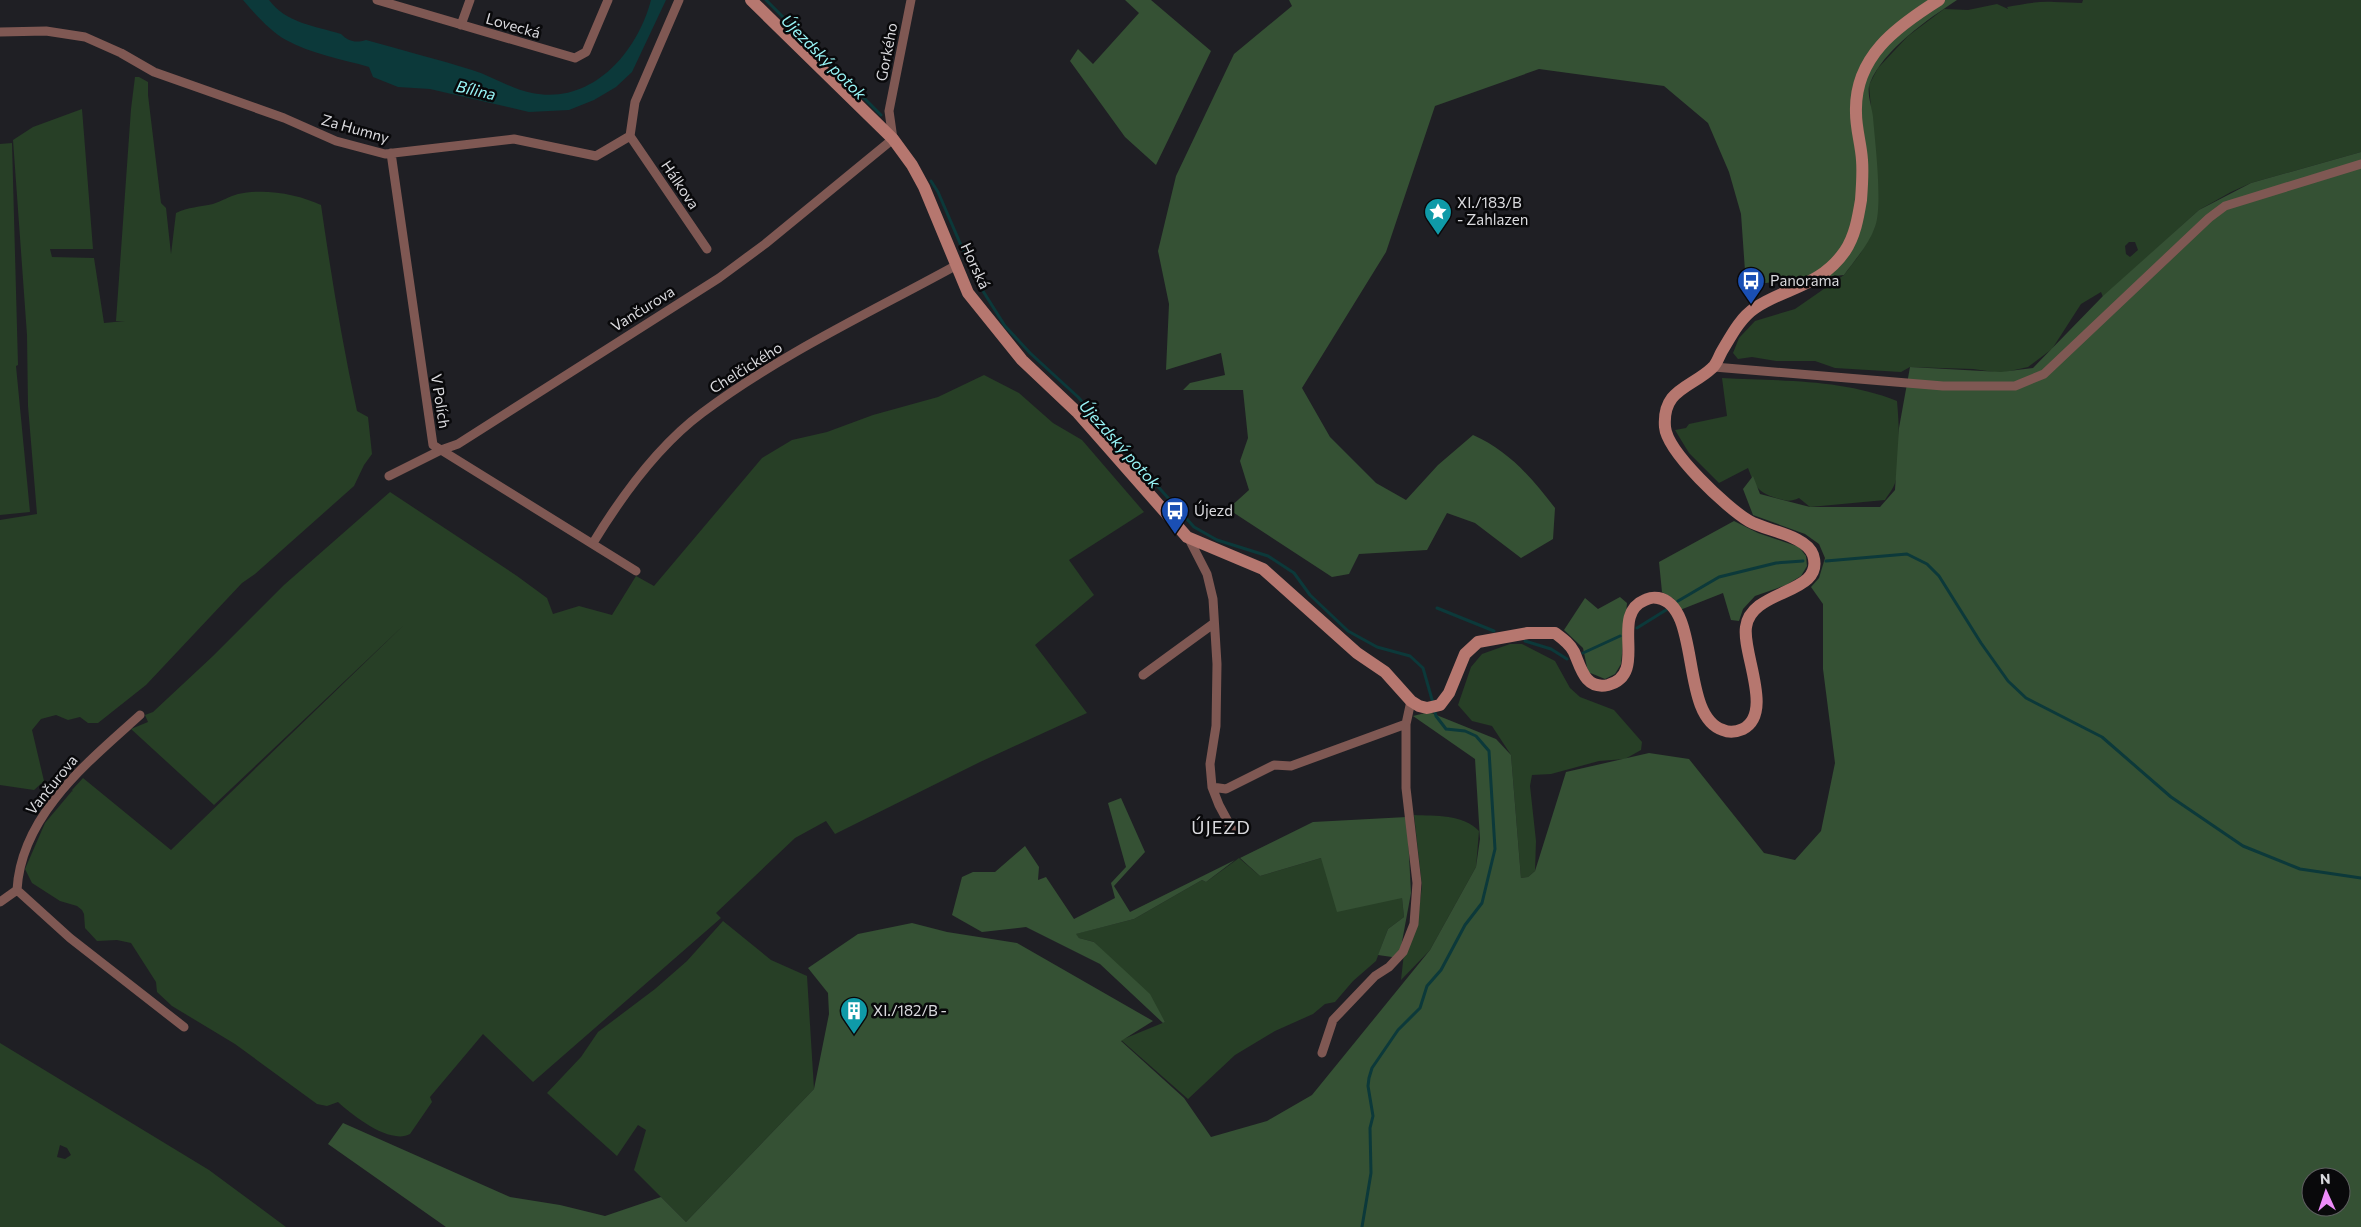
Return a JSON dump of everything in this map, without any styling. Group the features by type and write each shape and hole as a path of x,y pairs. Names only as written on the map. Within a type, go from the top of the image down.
{"street":[{"name":"Lovecká","path":"377,0 576,58 586,52 608,0"},
{"path":"461,25 470,0"},
{"path":"630,136 635,102 679,0"},
{"name":"Horská","path":"751,0 893,139 912,165 924,187 968,293 1022,360 1078,413 1188,537"},
{"name":"Gorkého","path":"893,139 889,111 911,0"},
{"path":"1188,537 1262,569 1357,652 1385,672 1411,702 1433,706 1449,694 1465,654 1478,642 1506,636 1555,633 1573,650 1586,680 1602,686 1615,683 1624,674 1629,662 1628,627 1631,611 1639,602 1650,598 1661,598 1676,612 1682,626 1705,715 1718,729 1730,732 1745,728 1753,719 1756,711 1757,693 1746,638 1746,624 1750,613 1759,604 1804,584 1812,574 1814,559 1809,548 1799,540 1749,521 1680,457 1671,445 1664,424 1667,406 1676,391 1714,367 1738,325 1753,309 1802,287 1836,264 1848,246 1858,222 1862,190 1862,161 1856,115 1857,89 1867,61 1885,40 1939,0"},
{"name":"Za Humny","path":"0,32 46,31 85,37 121,53 154,72 284,118 336,141 385,154 514,139 596,156 630,136"},
{"name":"Hálkova","path":"630,136 707,249"},
{"name":"Vančurova","path":"389,476 441,450 458,444 719,278 765,244 893,139"},
{"name":"V Polích","path":"390,154 433,445 636,571"},
{"path":"1714,367 1943,386 2015,386 2044,374 2209,218 2225,206 2361,164"},
{"name":"Chelčického","path":"593,543 616,505 654,458 701,413 775,365 956,266"},
{"path":"1188,537 1208,574 1213,599 1213,624 1217,664 1216,726 1210,764 1212,786 1219,805 1233,831"},
{"path":"1143,675 1213,624"},
{"path":"1322,1053 1333,1020 1375,976 1388,967 1403,952 1414,924 1417,883 1406,788 1406,724 1411,702"},
{"name":"Vančurova","path":"17,890 18,872 24,851 39,820 68,783 90,760 140,715"},
{"path":"1212,786 1226,789 1274,765 1291,766 1406,724"},
{"path":"0,902 17,890 70,938 184,1027"}],"green space":[{"path":"1125,0 1151,0 1211,51 1156,165 1125,137 1070,61 1078,49 1093,64 1139,13"},
{"path":"1289,0 1957,0 1920,26 1896,47 1876,71 1870,83 1869,95 1878,173 1877,217 1869,240 1844,275 1746,285 1741,214 1729,172 1708,123 1664,86 1539,69 1435,106 1386,252 1302,388 1330,437 1376,483 1406,500 1438,465 1473,435 1486,441 1518,466 1555,508 1553,539 1521,558 1475,523 1447,513 1427,550 1359,554 1349,574 1332,577 1228,509 1249,490 1240,461 1248,438 1243,390 1183,390 1190,383 1225,375 1221,353 1166,370 1169,304 1158,251 1176,176 1234,54 1292,6"},
{"path":"2083,0 2361,0 2361,152 2251,183 2199,210 2103,297 2101,292 2081,304 2052,349 2028,367 2001,373 1973,369 1910,367 1901,372 1835,368 1815,361 1776,361 1752,357 1738,359 1733,353 1739,338 1755,321 1795,309 1844,275 1860,254 1875,227 1878,189 1869,85 1878,68 1908,36 1944,9 1968,10 1997,4 2008,9 2007,7 2037,2 2082,3","holes":["2129,242 2135,242 2138,250 2130,257 2126,254 2125,246"]},
{"path":"135,77 148,82 161,203 166,208 171,254 176,213 185,209 213,204 248,192 281,193 321,205 337,308 357,411 368,417 372,454 364,465 354,486 255,574 242,583 146,685 98,723 88,723 80,717 68,720 56,715 41,719 32,730 44,781 34,790 0,785 0,520 37,514 28,406 27,335 13,140 33,127 82,109 93,249 50,249 52,257 94,258 104,323 125,321 116,321 131,109"},
{"path":"12,143 18,365 16,366 30,512 0,515 0,144"},
{"path":"2361,152 2361,1227 446,1227 328,1144 343,1123 510,1197 560,1205 605,1216 661,1197 686,1222 814,1089 829,1014 828,993 808,968 858,934 912,923 947,932 1017,943 1153,1021 1121,1041 1184,1098 1211,1137 1267,1121 1312,1095 1430,950 1476,867 1480,839 1475,759 1413,716 1429,712 1496,739 1511,755 1521,878 1528,877 1535,871 1566,772 1649,753 1689,759 1764,853 1795,860 1821,831 1835,763 1823,669 1823,604 1811,587 1819,578 1825,558 1819,544 1805,534 1753,515 1743,489 1753,476 1760,494 1810,507 1880,507 1895,490 1899,428 1910,367 2001,372 2033,368 2103,296 2199,210 2251,183"},
{"path":"984,375 1019,393 1053,423 1082,440 1144,512 1069,560 1094,595 1035,645 1087,713 980,762 835,834 826,821 795,838 716,913 721,918 533,1082 483,1034 430,1097 432,1102 410,1134 402,1136 382,1132 362,1121 338,1102 327,1106 317,1104 235,1044 172,1006 157,992 156,982 131,943 117,940 97,941 85,928 82,910 77,906 60,901 32,883 25,869 45,823 83,778 171,850 406,623 214,805 131,729 148,722 145,715 153,712 213,656 284,585 390,492 547,598 553,614 579,606 612,615 636,576 654,586 762,458 792,440 827,432 873,415 938,397"},
{"path":"1722,378 1811,382 1855,389 1897,401 1899,454 1897,475 1892,490 1885,500 1810,507 1799,498 1785,500 1761,491 1757,488 1748,468 1719,483 1689,453 1675,430 1686,428 1689,424 1727,416"},
{"path":"1734,521 1758,533 1799,547 1806,556 1807,566 1801,576 1786,585 1755,596 1743,609 1739,621 1731,620 1723,593 1680,610 1674,599 1662,592 1659,562"},
{"path":"1620,597 1627,603 1621,664 1615,674 1605,679 1588,672 1583,648 1564,630 1585,598 1598,609"},
{"path":"1510,644 1522,644 1555,661 1570,688 1580,697 1614,710 1642,742 1641,750 1625,759 1599,761 1551,774 1532,775 1530,786 1536,841 1535,871 1528,877 1521,878 1511,755 1492,726 1472,721 1458,705 1471,667 1482,654"},
{"path":"1121,798 1145,852 1114,886 1130,912 1235,860 1206,882 1202,880 1134,919 1076,934 1079,938 1094,942 1150,994 1165,1022 1163,1023 1100,964 1026,927 982,932 952,915 962,877 973,872 995,872 1025,846 1039,867 1038,880 1046,877 1074,919 1115,898 1111,883 1126,867 1108,803"},
{"path":"1414,815 1457,819 1465,821 1479,831 1476,867 1430,950 1401,980 1404,953 1418,917 1422,886"},
{"path":"1407,817 1411,893 1399,958 1378,955 1388,929 1404,917 1402,898 1337,912 1321,858 1260,876 1240,858 1313,822"},
{"path":"1239,858 1260,876 1321,858 1402,898 1404,917 1388,929 1376,961 1353,981 1335,1002 1325,1004 1313,1014 1275,1031 1235,1055 1188,1099 1121,1040 1165,1022 1158,1011 1094,942 1079,938 1075,934 1134,919 1202,880 1206,882"},
{"path":"723,921 771,960 807,976 814,1089 686,1222 634,1170 646,1130 638,1125 617,1156 547,1093 581,1057 598,1032 655,989 687,961"},
{"path":"0,1043 209,1170 286,1227 0,1227","holes":["60,1145 67,1148 71,1155 65,1159 57,1157"]}],"water":[{"name":"Bílina","path":"243,0 269,0 276,8 292,19 341,34 356,42 366,40 472,70 524,91 554,95 574,91 592,83 609,71 635,39 651,0 666,0 632,72 616,87 594,100 569,110 529,112 430,89 398,87 373,77 369,67 316,53 286,40 269,27"}],"waterway":[{"name":"Újezdský potok","path":"766,0 881,115"},
{"name":"Újezdský potok","path":"931,181 938,192 976,280 1005,326 1030,353 1078,397 1194,527 1217,540 1268,556 1294,573 1310,595 1348,631 1377,647 1410,656 1423,668 1433,703"},
{"path":"1826,561 1907,554 1927,564 1939,576 1981,643 2008,681 2026,698 2102,737 2171,797 2243,846 2300,869 2361,878"},
{"path":"1678,601 1719,577 1776,563 1803,561"},
{"path":"1437,608 1494,631"},
{"path":"1637,628 1666,610"},
{"path":"1583,653 1620,636"},
{"path":"1525,641 1551,649 1567,659"},
{"name":"Újezdský potok","path":"1362,1227 1371,1173 1370,1128 1373,1116 1368,1086 1372,1068 1398,1030 1420,1008 1427,986 1441,970 1465,925 1482,903 1495,849 1489,751 1476,736 1465,731 1446,729 1436,716 1434,709"}],"place":[{"name":"XI./183/B - Zahlazen","path":"1438,236"},
{"name":"Panorama","path":"1751,305"},
{"name":"Újezd","path":"1175,535"},
{"name":"XI./182/B -","path":"854,1035"}],"district":[{"name":"ÚJEZD","path":"1221,828"}]}
